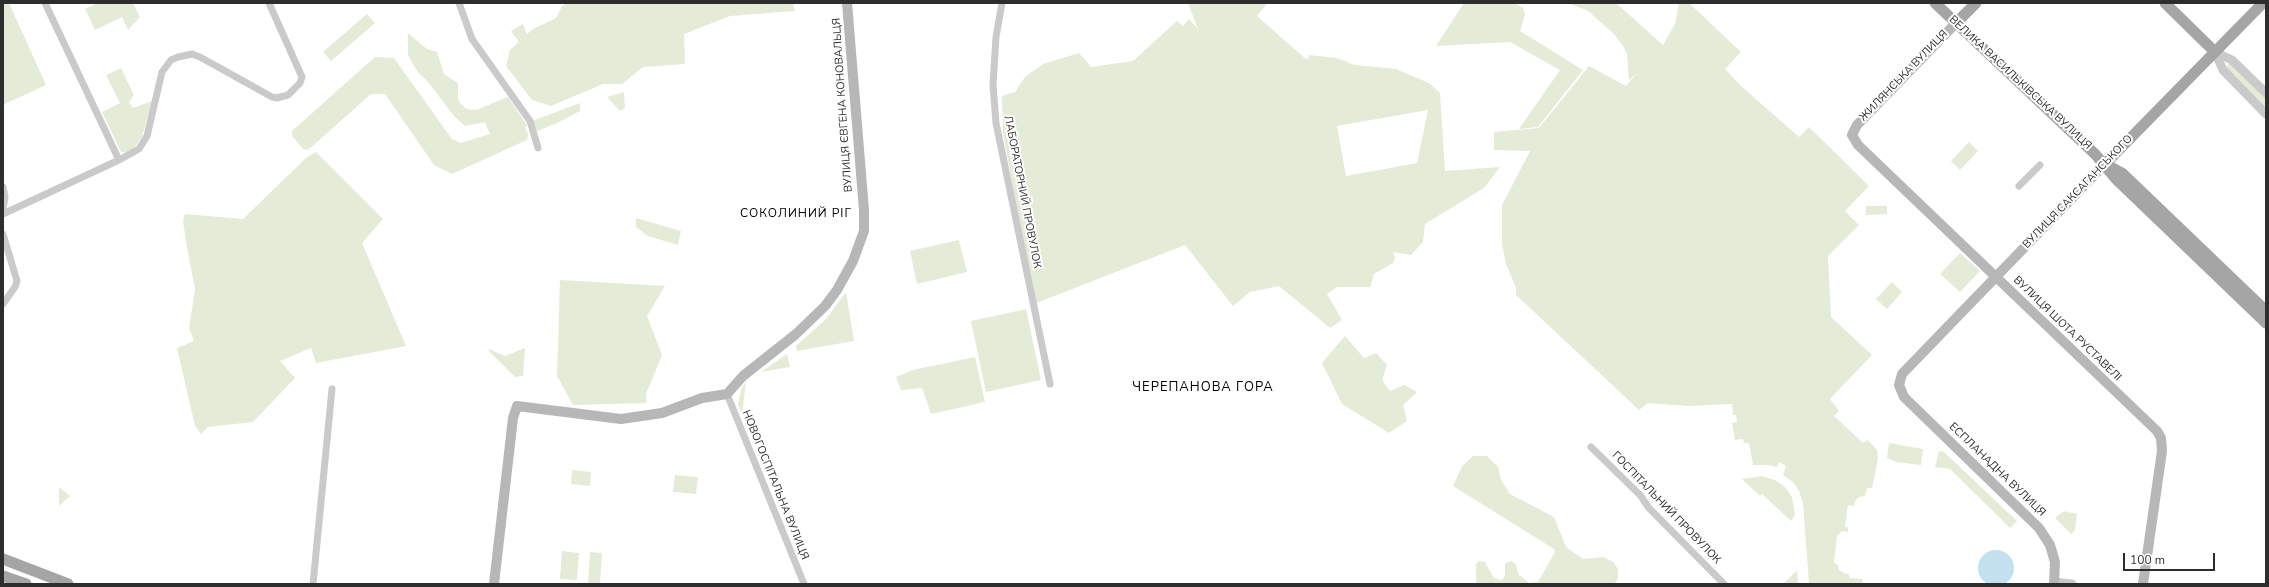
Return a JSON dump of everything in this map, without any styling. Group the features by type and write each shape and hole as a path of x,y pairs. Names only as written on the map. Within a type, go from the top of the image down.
{"main road":[{"name":"ВУЛИЦЯ ЄВГЕНА КОНОВАЛЬЦЯ","path":"727,394 743,376 792,338 825,306 837,290 859,248 864,231 864,210 847,3"},
{"name":"ВЕЛИКА ВАСИЛЬКІВСЬКА ВУЛИЦЯ","path":"1935,3 2105,164 2116,180 2266,323"},
{"name":"ЖИЛЯНСЬКА ВУЛИЦЯ","path":"1852,135 1857,125 1976,3"},
{"path":"2165,3 2215,52"},
{"name":"ВУЛИЦЯ САКСАГАНСЬКОГО","path":"1899,385 1902,374 2263,3"},
{"name":"ВУЛИЦЯ ШОТА РУСТАВЕЛІ","path":"1852,135 1858,145 2157,432 2161,438 2162,451 2143,584"},
{"name":"ВЕЛИКА ВАСИЛЬКІВСЬКА ВУЛИЦЯ","path":"2105,164 2122,173 2266,311"},
{"name":"ЕСПЛАНАДНА ВУЛИЦЯ","path":"1899,385 1904,396 2039,528 2050,545 2055,562 2054,583"},
{"path":"494,584 513,418 517,406 621,419 662,412 702,398 727,394"},
{"path":"3,559 68,584"},
{"path":"3,576 26,584"}],"street":[{"path":"45,3 119,160"},
{"path":"3,214 119,160 144,144 162,72 171,60 178,56 192,54 200,57 272,97 282,98 296,89 302,77 300,69 269,3"},
{"path":"459,3 472,38 530,122 538,148"},
{"name":"ЛАБОРАТОРНИЙ ПРОВУЛОК","path":"1002,3 996,37 992,85 996,123 1050,384"},
{"path":"2215,52 2232,60 2266,93"},
{"path":"2215,52 2222,70 2266,114"},
{"path":"2019,186 2040,165"},
{"path":"3,187 5,197 3,208"},
{"path":"3,234 17,281 15,287 3,304"},
{"path":"312,584 332,389"},
{"name":"НОВОГОСПІТАЛЬНА ВУЛИЦЯ","path":"727,394 804,584"},
{"name":"ГОСПІТАЛЬНИЙ ПРОВУЛОК","path":"1591,447 1641,496 1648,507 1724,584"},
{"path":"2054,583 2072,584"}],"green space":[{"path":"3,3 9,3 46,85 3,105"},
{"path":"98,3 133,3 140,17 128,30 122,17 95,30 85,9"},
{"path":"567,3 793,3 795,11 730,16 684,34 685,64 643,67 622,84 603,84 551,106 532,100 506,66 510,50 519,42 511,31 523,24 527,34 533,29 556,18 562,6"},
{"path":"1188,3 1264,3 1266,5 1257,16 1307,60 1309,55 1337,58 1355,65 1396,69 1429,83 1440,93 1445,171 1500,167 1484,188 1425,224 1423,242 1411,255 1393,252 1395,257 1393,263 1374,274 1370,287 1337,287 1327,294 1342,320 1330,328 1279,286 1250,292 1233,306 1185,245 1034,304 1003,133 1002,96 1015,92 1025,77 1043,64 1079,53 1091,67 1133,61 1177,21 1183,26 1189,19 1198,29","holes":["1428,110 1417,163 1346,176 1337,126"]},
{"path":"1464,3 1514,3 1523,8 1525,14 1520,31 1583,70 1538,127 1519,129 1560,70 1510,42 1436,46"},
{"path":"1568,3 1616,3 1663,45 1675,24 1679,4 1689,3 1741,52 1725,69 1741,86 1799,137 1809,127 1869,186 1845,211 1859,225 1828,256 1831,317 1872,355 1830,399 1839,411 1834,416 1863,443 1868,440 1877,450 1878,459 1872,488 1867,488 1865,496 1859,497 1855,501 1854,506 1848,505 1845,527 1848,527 1848,532 1842,531 1837,536 1834,563 1838,565 1839,570 1849,574 1849,578 1863,579 1862,584 1809,584 1803,504 1799,491 1793,482 1783,475 1786,466 1779,462 1777,467 1768,465 1753,465 1749,443 1744,443 1743,439 1735,440 1732,423 1737,422 1736,415 1733,415 1732,404 1688,406 1648,403 1639,410 1516,295 1516,288 1506,264 1502,244 1502,205 1530,151 1494,150 1494,132 1539,128 1589,66 1626,86 1637,73 1629,80 1627,54 1614,34 1588,11"},
{"path":"367,14 375,23 331,61 323,52"},
{"path":"408,33 427,49 437,52 444,74 458,83 458,100 466,109 476,110 508,97 527,125 525,127 528,134 527,140 452,174 434,165 385,94 371,94 308,150 303,149 292,136 292,131 375,57 394,58 452,139 461,143 490,134 485,122 465,126 453,115 429,83 417,71 408,55"},
{"path":"2232,60 2266,93 2266,114 2223,70"},
{"path":"121,68 134,95 129,102 133,108 152,101 142,137 134,148 127,152 121,152 102,112 120,103 106,75"},
{"path":"624,92 625,108 620,111 607,97"},
{"path":"580,103 580,111 535,132 532,121"},
{"path":"1969,142 1978,151 1960,170 1951,161"},
{"path":"316,152 383,219 362,243 406,346 316,363 311,348 280,361 295,378 253,422 208,427 201,434 195,426 177,348 194,341 189,328 195,289 183,221 185,214 243,219 307,157"},
{"path":"1866,206 1887,206 1887,214 1866,215"},
{"path":"636,218 681,231 678,245 648,236 636,227"},
{"path":"959,240 967,272 917,284 910,251"},
{"path":"1960,253 1980,271 1960,292 1940,274"},
{"path":"560,280 665,286 647,316 662,355 646,394 646,403 573,405 557,376"},
{"path":"1892,282 1902,292 1887,309 1876,299"},
{"path":"846,292 854,341 797,351 796,346 826,319"},
{"path":"1026,309 1041,380 986,392 971,321"},
{"path":"1345,336 1364,358 1376,353 1387,365 1382,380 1390,391 1404,385 1417,392 1403,405 1407,421 1389,433 1342,404 1322,363"},
{"path":"525,348 523,376 515,377 489,351 489,349 505,356"},
{"path":"787,354 790,367 761,372"},
{"path":"975,357 985,402 931,414 922,388 901,390 896,377 913,370"},
{"path":"746,382 742,415 738,404 742,387"},
{"path":"1889,443 1923,449 1921,465 1896,462 1887,458"},
{"path":"1939,451 1944,452 2017,521 2010,528 1950,469 1935,467"},
{"path":"1473,456 1487,456 1498,467 1501,480 1510,494 1554,517 1566,547 1583,559 1604,557 1613,562 1618,569 1618,579 1614,584 1476,584 1476,564 1479,561 1485,562 1494,578 1502,580 1505,576 1505,563 1512,561 1516,565 1519,575 1529,583 1538,582 1555,552 1554,549 1453,486 1462,466"},
{"path":"572,470 591,472 590,486 571,484"},
{"path":"675,475 698,477 696,494 673,492"},
{"path":"1762,476 1775,480 1785,487 1792,497 1795,515 1791,521 1762,494 1760,496 1742,479"},
{"path":"59,487 70,496 59,506"},
{"path":"2064,511 2077,514 2075,530 2071,534 2055,518"},
{"path":"562,551 579,553 577,580 560,579"},
{"path":"590,552 602,553 600,584 588,584"},
{"path":"1797,570 1798,584 1783,584"}],"water":[{"path":"2000,550 2009,555 2013,561 2013,575 2009,581 2000,586 1992,586 1983,581 1979,575 1978,564 1983,555 1989,551"}],"district":[{"name":"СОКОЛИНИЙ РІГ","path":"796,214"},
{"name":"ЧЕРЕПАНОВА ГОРА","path":"1203,388"}]}
